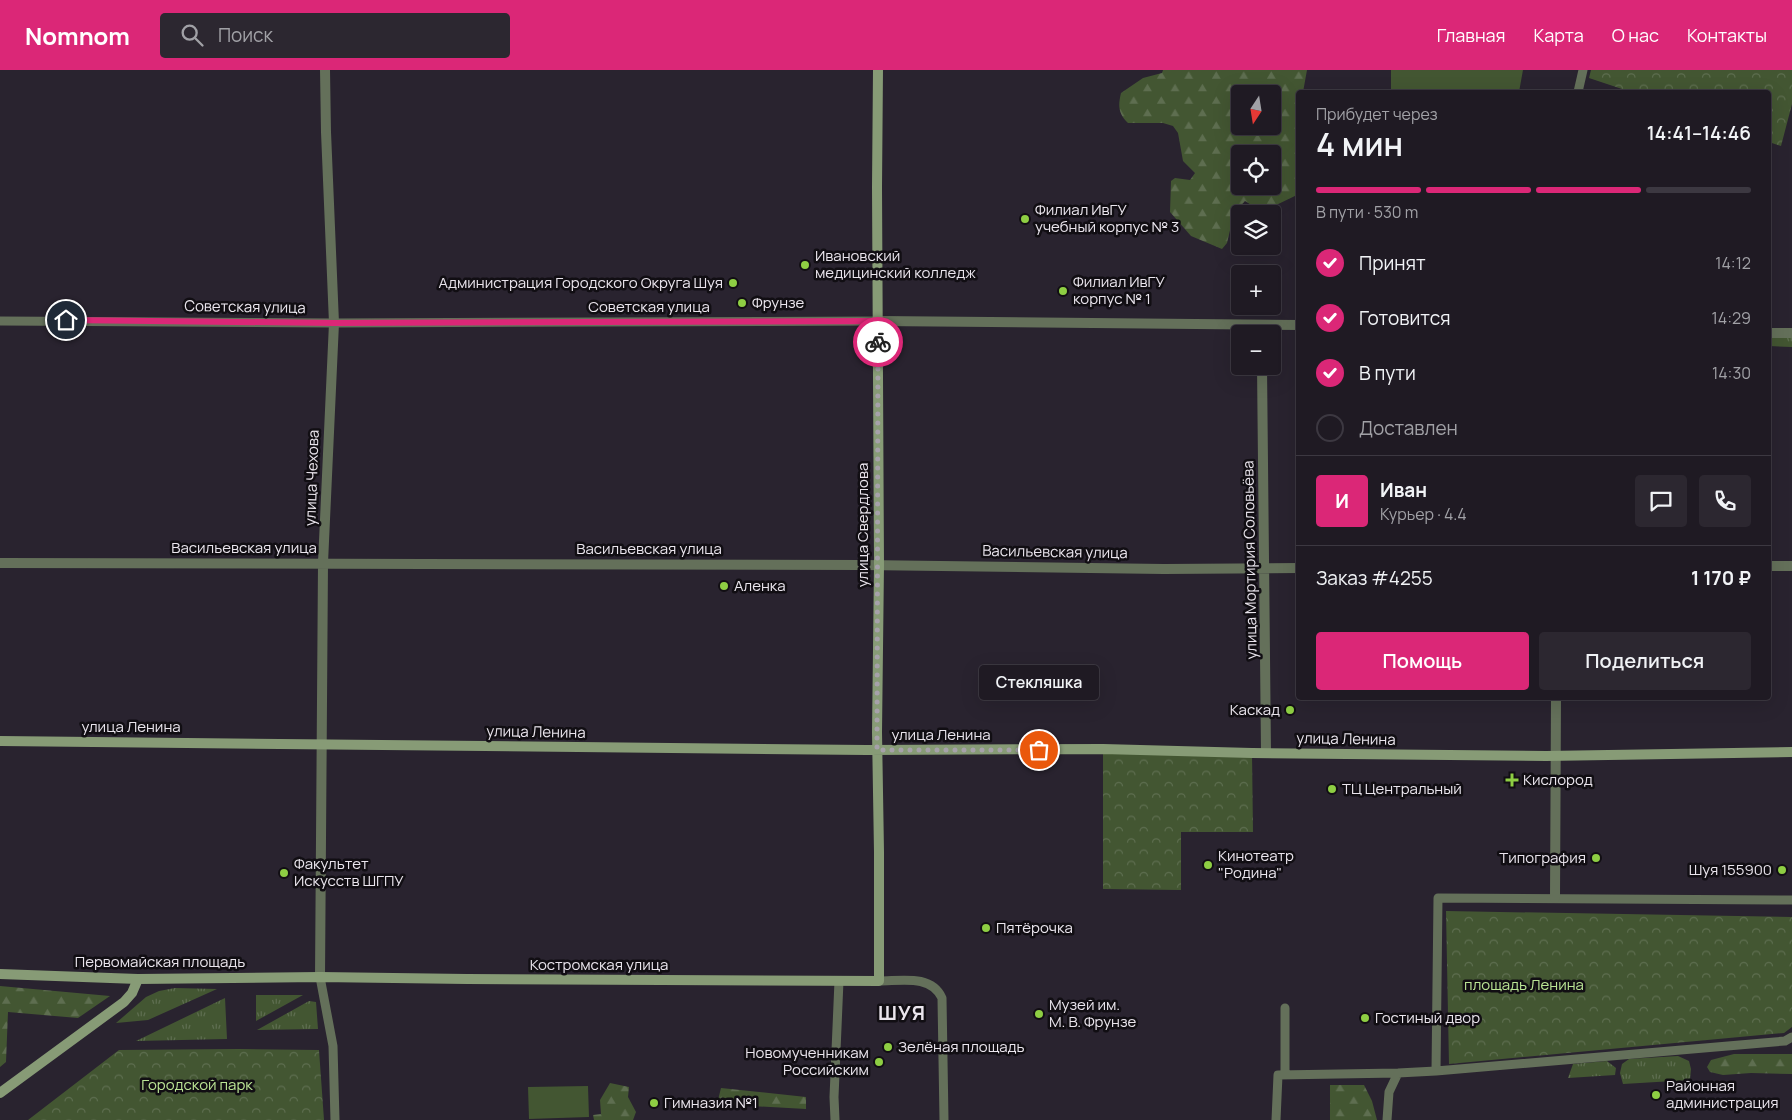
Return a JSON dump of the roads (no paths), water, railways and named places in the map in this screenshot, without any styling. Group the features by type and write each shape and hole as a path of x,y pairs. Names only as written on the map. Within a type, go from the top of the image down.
{"main road":[{"name":"улица Свердлова","path":"878,70 876,188 879,980"},
{"name":"улица Ленина","path":"0,741 877,750 1103,749 1556,756 1792,752"},
{"name":"Первомайская площадь","path":"0,974 138,979 320,977"},
{"name":"Костромская улица","path":"320,977 879,980"},
{"path":"0,1093 124,1002 132,993 138,979"}],"street":[{"name":"улица Чехова","path":"320,977 323,563 334,323 325,70"},
{"path":"1578,90 1583,70"},
{"name":"Советская улица","path":"0,321 334,323 878,321 1231,328"},
{"name":"Советская улица","path":"1281,327 1296,325"},
{"path":"1771,333 1792,333"},
{"name":"улица Мортирия Соловьёва","path":"1262,375 1266,753"},
{"name":"Васильевская улица","path":"0,563 1296,568"},
{"path":"1771,566 1792,566"},
{"path":"1555,898 1556,700"},
{"path":"1436,1071 1438,898 1792,900"},
{"path":"320,977 332,1046 335,1120"},
{"path":"879,980 922,981 934,986 939,991 942,998 944,1120"},
{"path":"835,1120 834,1097 839,981"},
{"path":"1276,1120 1282,1075 1284,1008"},
{"path":"1282,1075 1436,1071 1779,1041 1792,1037"},
{"path":"1386,1120 1389,1092 1398,1073"}],"place":[{"name":"Филиал ИвГУ учебный корпус № 3","path":"1025,219"},
{"name":"Ивановский медицинский колледж","path":"805,265"},
{"name":"Администрация Городского Округа Шуя","path":"733,283"},
{"name":"Филиал ИвГУ корпус № 1","path":"1063,291"},
{"name":"Фрунзе","path":"742,303"},
{"name":"Аленка","path":"724,586"},
{"name":"Каскад","path":"1290,710"},
{"name":"Стекляшка","path":"1039,750"},
{"name":"Кислород","path":"1512,780"},
{"name":"ТЦ Центральный","path":"1332,789"},
{"name":"Типография","path":"1596,858"},
{"name":"Кинотеатр \"Родина\"","path":"1208,865"},
{"name":"Шуя 155900","path":"1782,870"},
{"name":"Факультет Искусств ШГПУ","path":"284,873"},
{"name":"Пятёрочка","path":"986,928"},
{"name":"Музей им. М. В. Фрунзе","path":"1039,1014"},
{"name":"Гостиный двор","path":"1365,1018"},
{"name":"Зелёная площадь","path":"888,1047"},
{"name":"Новомученникам Российским","path":"879,1062"},
{"name":"Районная администрация","path":"1656,1095"},
{"name":"Гимназия №1","path":"654,1103"}],"district":[{"name":"ШУЯ","path":"902,1013"}],"park label":[{"name":"площадь Ленина","path":"1524,985"},
{"name":"Городской парк","path":"197,1085"}]}
